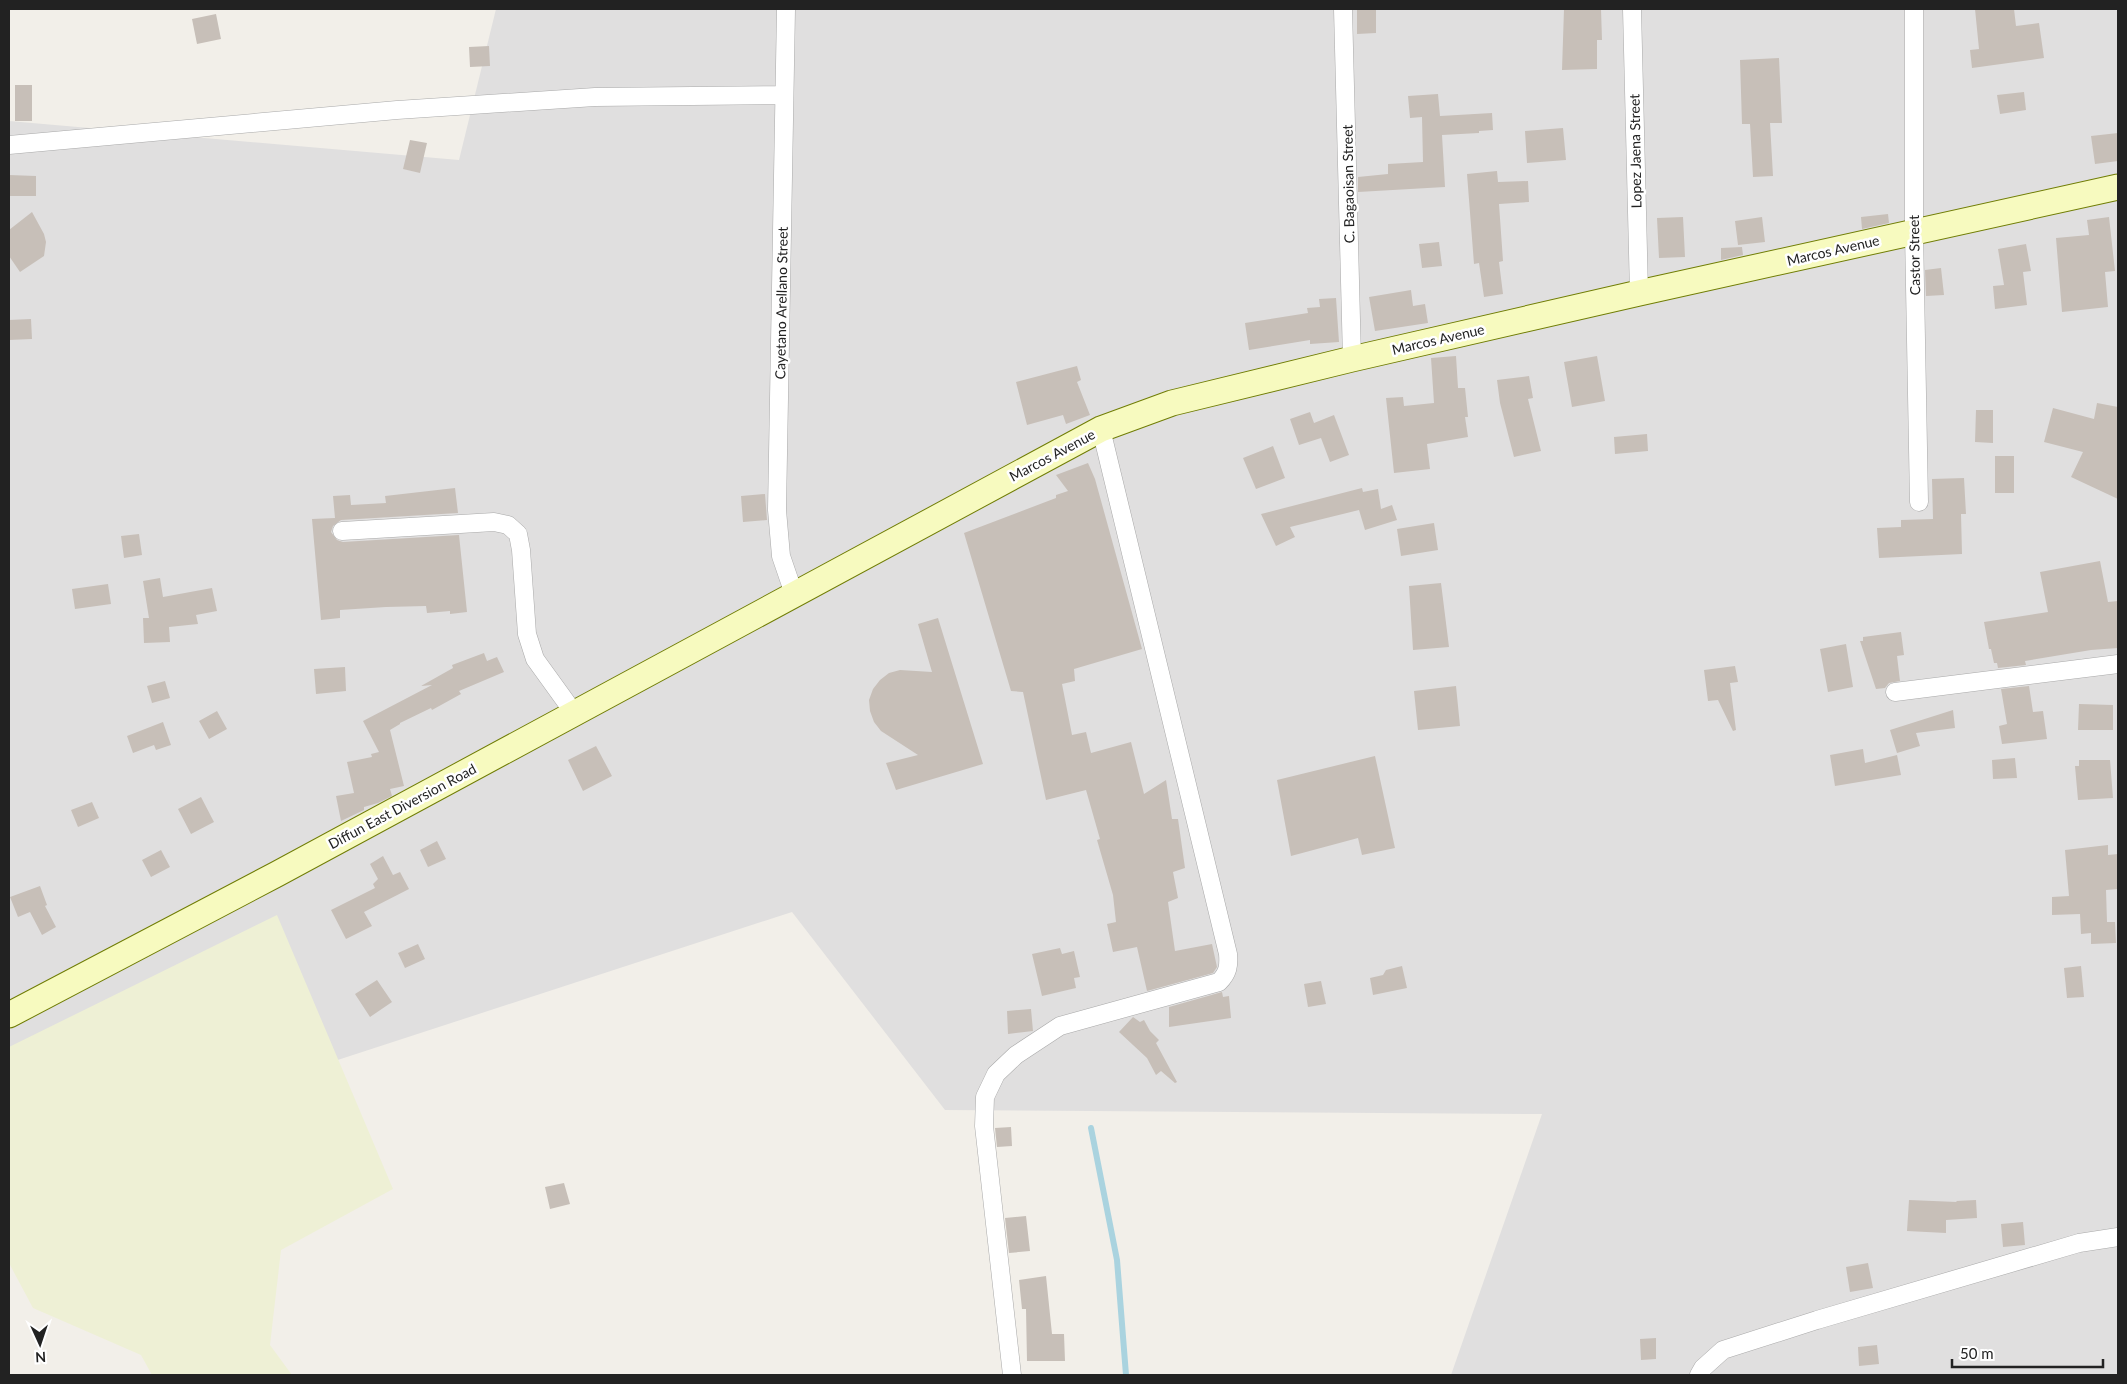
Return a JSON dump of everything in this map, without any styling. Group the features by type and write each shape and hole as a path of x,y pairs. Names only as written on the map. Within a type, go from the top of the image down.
{"main road":[{"name":"Marcos Avenue","path":"794,594 1101,429 1172,403 1638,293 2118,187"},
{"name":"Diffun East Diversion Road","path":"9,1015 277,874 794,594"}],"street":[{"name":"Cayetano Arellano Street","path":"786,9 777,510 781,556 794,594"},
{"name":"C. Bagaoisan Street","path":"1343,9 1352,359"},
{"name":"Lopez Jaena Street","path":"1632,9 1638,293"},
{"name":"Castor Street","path":"1914,9 1914,232 1918,502"},
{"path":"9,144 396,110 595,97 784,95"},
{"path":"1012,1375 984,1126 985,1097 996,1074 1016,1055 1060,1026 1219,982 1227,974 1229,965 1228,954 1101,429"},
{"path":"342,530 494,522 508,525 518,534 521,550 523,605 530,642 536,659 574,713"},
{"path":"1895,692 2118,664"},
{"path":"1699,1375 1703,1368 1723,1350 1817,1320 2078,1243 2118,1237"}],"shaded area":[{"path":"496,9 2118,9 2118,1375 1451,1375 1542,1114 945,1110 792,912 9,1167 9,121 459,160"}],"green space":[{"path":"277,915 393,1189 281,1250 270,1345 292,1375 152,1375 141,1355 33,1308 9,1263 9,1047"}],"building":[{"path":"1357,9 1376,9 1376,33 1357,34"},
{"path":"1564,9 1601,9 1602,40 1597,40 1597,69 1562,70"},
{"path":"1975,9 2014,9 2016,26 2039,23 2044,58 1972,68 1970,50 1979,49"},
{"path":"216,14 221,39 197,44 192,19"},
{"path":"489,46 490,66 470,67 469,47"},
{"path":"1779,58 1782,123 1770,123 1773,176 1753,177 1750,124 1742,124 1740,60"},
{"path":"15,85 32,85 32,121 15,121"},
{"path":"2024,92 2026,110 2000,114 1997,95"},
{"path":"1438,94 1440,116 1492,113 1493,130 1479,131 1479,133 1442,135 1445,187 1358,192 1358,177 1388,174 1388,164 1423,162 1422,117 1410,118 1408,96"},
{"path":"1563,128 1566,160 1527,163 1525,131"},
{"path":"2118,133 2118,161 2095,164 2091,136"},
{"path":"410,140 427,143 420,173 403,169"},
{"path":"1497,171 1498,182 1528,181 1529,202 1499,204 1503,261 1499,262 1503,294 1484,297 1479,263 1474,264 1467,174"},
{"path":"9,175 36,176 36,196 9,196"},
{"path":"32,212 44,234 46,242 44,256 20,272 9,256 9,230"},
{"path":"1888,214 1889,223 1862,229 1861,217"},
{"path":"1683,217 1685,257 1659,258 1657,218"},
{"path":"1762,217 1765,242 1738,245 1735,221"},
{"path":"2109,217 2115,271 2105,272 2108,307 2062,312 2056,238 2089,235 2087,220"},
{"path":"1439,242 1442,266 1422,268 1419,244"},
{"path":"2026,244 2031,271 2023,272 2027,305 1995,309 1993,286 2004,285 1998,249"},
{"path":"1742,247 1743,255 1721,260 1721,248"},
{"path":"1941,268 1944,295 1926,296 1925,270"},
{"path":"1411,290 1413,306 1425,304 1428,323 1375,331 1369,297"},
{"path":"1336,298 1339,342 1310,344 1310,340 1249,350 1245,323 1308,313 1307,308 1320,307 1319,299"},
{"path":"31,319 32,339 9,340 9,320"},
{"path":"1456,356 1458,388 1465,388 1468,417 1465,417 1468,437 1427,444 1430,469 1394,473 1386,398 1403,397 1404,406 1434,403 1431,358"},
{"path":"1597,356 1605,401 1572,407 1564,362"},
{"path":"1077,366 1081,380 1077,382 1090,415 1066,424 1063,415 1027,425 1016,382"},
{"path":"1529,376 1533,398 1528,399 1541,451 1514,457 1500,403 1497,380"},
{"path":"2097,403 2118,407 2118,499 2071,477 2083,452 2044,442 2053,408 2094,419"},
{"path":"1976,410 1993,410 1993,443 1975,442"},
{"path":"1310,412 1314,423 1334,415 1349,455 1330,462 1321,438 1299,445 1290,419"},
{"path":"1647,434 1648,451 1615,454 1614,437"},
{"path":"1273,446 1285,478 1256,489 1243,458"},
{"path":"1995,456 2014,456 2014,493 1995,493"},
{"path":"1088,463 1095,479 1142,649 1074,669 1075,681 1062,684 1072,735 1086,732 1091,753 1131,742 1144,794 1166,780 1172,819 1178,819 1185,868 1173,872 1178,898 1168,902 1175,951 1212,944 1217,967 1213,973 1147,991 1137,947 1113,952 1107,924 1116,922 1113,895 1097,840 1100,839 1086,790 1046,800 1023,692 1011,691 964,533 1056,498 1056,495 1068,491 1056,475"},
{"path":"1964,478 1966,514 1961,514 1962,554 1879,558 1877,528 1901,527 1901,520 1933,519 1932,479"},
{"path":"455,488 458,513 341,520 333,526 331,532 337,540 343,542 459,535 467,612 450,614 450,611 427,613 426,606 386,607 340,610 340,618 321,620 312,519 335,518 333,496 350,495 351,505 386,503 385,496"},
{"path":"1362,488 1363,492 1378,489 1381,509 1392,505 1397,520 1365,530 1359,510 1290,527 1295,537 1276,546 1261,514"},
{"path":"765,494 767,520 743,522 741,496"},
{"path":"1434,523 1438,550 1401,556 1397,529"},
{"path":"139,534 142,555 124,558 121,536"},
{"path":"2100,561 2108,602 2118,601 2118,648 2091,650 2025,661 2026,665 1998,668 1997,663 1994,663 1991,649 1989,649 1984,622 2048,612 2040,572"},
{"path":"160,578 163,597 212,588 217,611 196,615 198,624 169,627 170,642 144,643 143,618 149,618 143,581"},
{"path":"1441,583 1449,647 1413,650 1409,586"},
{"path":"108,584 111,604 75,609 72,589"},
{"path":"938,618 983,764 896,790 886,763 918,755 881,731 874,722 869,700 873,689 889,673 900,670 932,672 918,624"},
{"path":"1901,632 1904,655 1897,656 1900,681 1889,683 1885,688 1876,689 1860,641 1863,641 1863,637"},
{"path":"1846,644 1853,687 1828,692 1820,649"},
{"path":"484,653 487,661 497,657 504,672 459,691 461,694 432,710 431,708 400,723 390,730 404,786 390,789 392,796 364,807 364,810 341,821 336,796 354,793 347,762 372,757 371,754 379,752 363,721 432,685 421,686 453,668 452,665"},
{"path":"1735,666 1738,682 1730,683 1736,730 1733,731 1718,700 1708,701 1704,670"},
{"path":"345,667 346,691 316,694 314,669"},
{"path":"165,681 170,698 152,703 147,686"},
{"path":"1456,686 1460,726 1418,730 1414,691"},
{"path":"2029,686 2033,712 2043,711 2047,739 2002,744 1999,726 2007,724 2001,689"},
{"path":"2079,704 2113,705 2113,730 2078,730"},
{"path":"1953,710 1955,728 1916,733 1920,746 1897,753 1890,730"},
{"path":"217,711 227,729 209,739 199,721"},
{"path":"163,722 171,745 156,750 154,745 133,753 127,736"},
{"path":"596,746 612,776 583,791 568,760"},
{"path":"1863,749 1865,763 1897,755 1901,775 1835,786 1830,755"},
{"path":"1375,756 1395,848 1362,855 1358,838 1291,856 1277,780"},
{"path":"2015,758 2017,778 1993,779 1992,760"},
{"path":"2079,760 2110,760 2113,798 2078,800 2075,766 2079,766"},
{"path":"201,797 214,822 191,834 178,809"},
{"path":"92,802 99,818 78,827 71,810"},
{"path":"437,841 446,859 428,867 420,850"},
{"path":"2108,845 2108,855 2118,854 2118,889 2106,890 2107,922 2115,922 2116,943 2091,944 2091,933 2081,934 2080,914 2052,915 2052,897 2069,896 2065,850"},
{"path":"161,850 170,867 151,877 142,860"},
{"path":"383,856 393,875 400,872 409,889 364,912 372,926 346,939 331,910 375,888 373,884 378,879 370,864"},
{"path":"40,886 47,905 45,906 56,927 42,935 30,912 18,917 10,897"},
{"path":"418,944 425,959 405,968 398,953"},
{"path":"1060,948 1062,954 1074,951 1080,977 1074,978 1076,988 1042,996 1032,954"},
{"path":"1402,966 1407,988 1373,995 1370,978 1383,975 1386,970"},
{"path":"2081,966 2084,997 2067,998 2064,968"},
{"path":"377,980 392,1002 370,1017 355,994"},
{"path":"1321,981 1326,1004 1308,1007 1304,984"},
{"path":"1222,992 1223,997 1229,996 1231,1018 1169,1027 1169,1007"},
{"path":"1031,1009 1033,1031 1008,1034 1007,1011"},
{"path":"1133,1017 1140,1022 1144,1020 1150,1031 1159,1040 1156,1043 1177,1082 1175,1083 1161,1071 1156,1075 1147,1058 1119,1032"},
{"path":"1011,1127 1012,1146 997,1147 995,1128"},
{"path":"564,1183 570,1204 550,1209 545,1187"},
{"path":"1909,1200 1957,1202 1976,1200 1977,1218 1946,1220 1946,1233 1907,1231"},
{"path":"1026,1216 1030,1251 1009,1253 1005,1218"},
{"path":"2023,1222 2025,1245 2003,1247 2001,1224"},
{"path":"1868,1263 1873,1288 1850,1292 1846,1267"},
{"path":"1046,1276 1052,1334 1064,1334 1065,1361 1027,1361 1026,1309 1022,1309 1019,1280"},
{"path":"1656,1338 1656,1359 1641,1360 1640,1339"},
{"path":"1877,1345 1879,1364 1859,1366 1858,1347"}],"waterway":[{"path":"1091,1128 1117,1260 1126,1375"}]}
